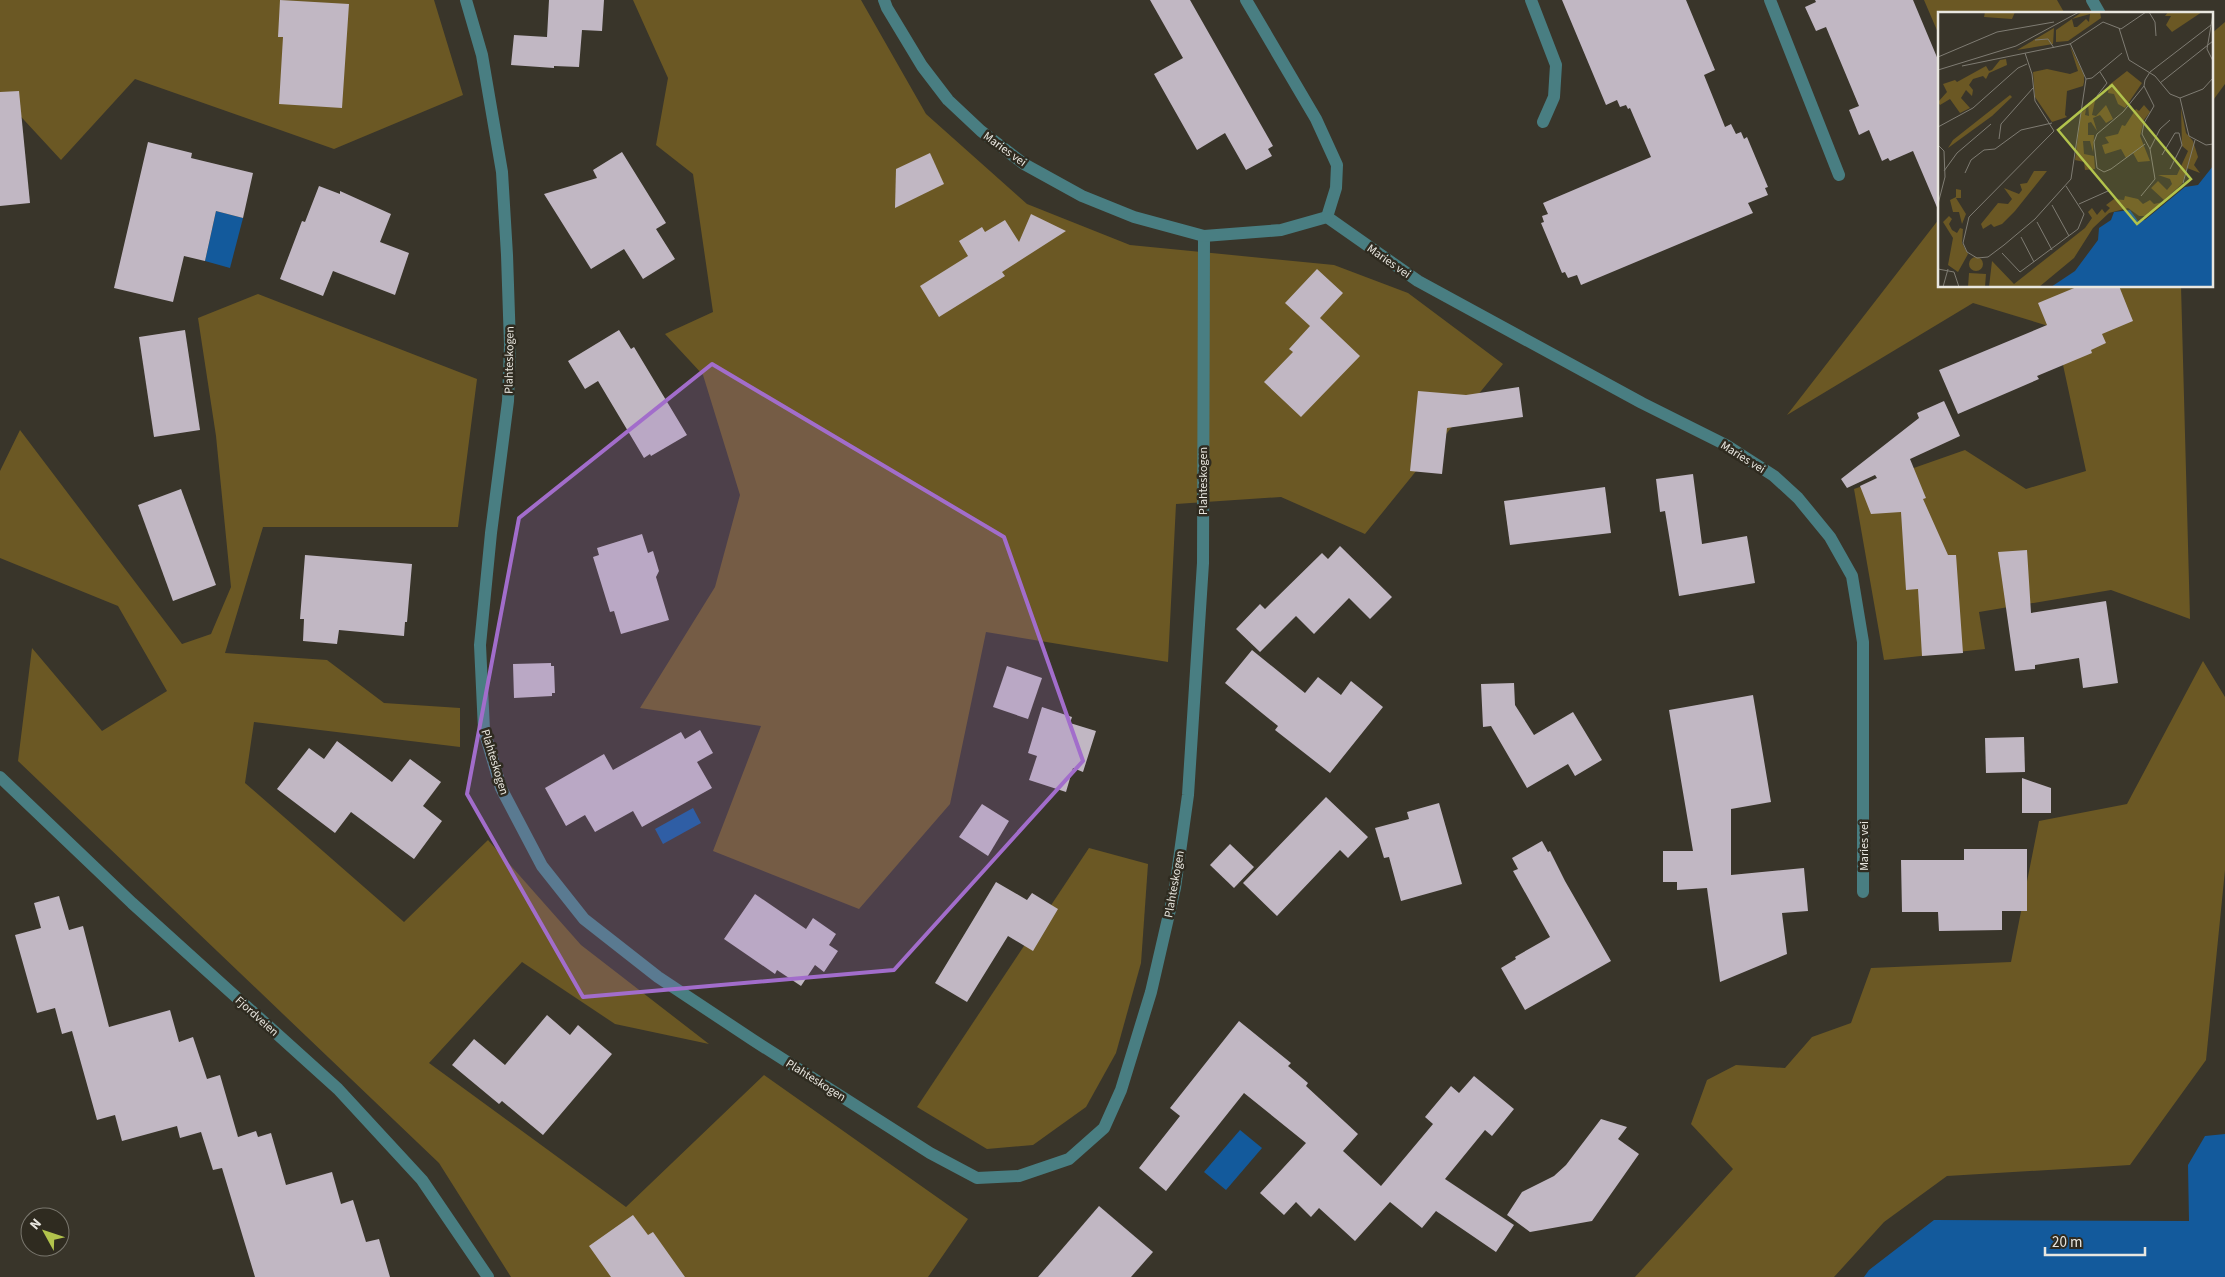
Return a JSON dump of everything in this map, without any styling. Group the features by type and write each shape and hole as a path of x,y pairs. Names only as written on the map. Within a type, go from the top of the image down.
{"street":[{"name":"Plahteskogen","path":"466,0 482,55 502,172 507,265 510,345 508,401 491,533 480,645 484,730 501,788 542,866 584,919 658,977 753,1040 930,1152 977,1178 1019,1176 1069,1159 1104,1128 1121,1090 1151,992 1175,888 1188,794 1202,563 1204,236"},
{"name":"Maries vei","path":"884,0 922,66 948,100 981,131 1024,164 1082,196 1134,217 1204,236 1281,230 1327,217 1418,281 1634,399 1726,445 1774,476 1798,498 1830,536 1852,576 1863,642 1863,892"},
{"path":"1246,0 1316,119 1337,165 1336,188 1327,217"},
{"path":"1531,0 1556,65 1554,97 1544,122"},
{"path":"1770,0 1839,175"},
{"path":"2092,0 2099,12"},
{"name":"Fjordveien","path":"0,777 132,903 338,1088 422,1180 488,1277"}],"highlighted area":[{"path":"712,364 1004,537 1083,761 894,970 583,997 467,794 519,518"}],"shaded area":[{"path":"0,0 434,0 463,95 334,149 135,79 61,160 0,94"},
{"path":"633,0 861,0 926,114 1027,204 1130,245 1334,265 1408,293 1503,364 1365,534 1281,497 1176,504 1168,662 986,632 950,804 859,909 713,851 761,726 640,708 715,587 740,495 703,375 665,334 713,312 693,174 656,145 668,78"},
{"path":"1924,0 2057,0 2064,12 1938,12 1938,33"},
{"path":"2225,22 2225,84 2212,102 2212,33"},
{"path":"1938,220 1938,288 2181,288 2190,619 2111,590 1979,612 1985,649 1884,660 1854,489 1965,450 2026,489 2086,471 2055,328 1973,303 1787,415"},
{"path":"258,294 477,379 458,527 263,527 225,653 327,660 384,703 460,708 460,747 254,722 245,783 404,922 488,840 581,945 709,1044 615,1024 522,962 429,1063 626,1207 764,1075 968,1219 928,1277 511,1277 439,1163 18,761 32,648 102,731 167,691 118,606 0,558 0,471 20,430 182,644 211,634 231,587 216,436 198,318"},
{"path":"2203,661 2225,697 2225,870 2206,1060 2130,1165 1947,1176 1884,1222 1834,1277 1635,1277 1733,1169 1691,1124 1707,1080 1736,1065 1785,1068 1812,1037 1851,1023 1871,968 2011,962 2039,821 2127,804"},
{"path":"1089,848 1148,864 1141,963 1116,1053 1086,1107 1033,1145 987,1149 917,1107"}],"water":[{"path":"216,211 243,218 230,268 205,261"},
{"path":"693,808 701,823 663,844 655,829"},
{"path":"1240,1130 1262,1148 1226,1190 1204,1172"},
{"path":"2225,1134 2225,1277 1864,1277 1869,1270 1934,1220 2189,1221 2188,1165 2205,1136"}],"building":[{"path":"280,0 349,4 342,108 279,104 283,37 278,37"},
{"path":"549,0 604,0 602,31 582,30 579,67 554,66 554,68 511,65 514,35 547,37"},
{"path":"1150,0 1190,0 1273,146 1268,149 1272,156 1246,170 1225,133 1197,150 1154,74 1183,58"},
{"path":"1562,0 1686,0 1715,70 1704,75 1725,127 1731,124 1736,134 1741,132 1744,139 1747,137 1768,187 1765,188 1768,195 1748,203 1753,213 1581,285 1577,275 1568,278 1565,272 1562,273 1541,223 1544,222 1542,216 1548,214 1543,203 1651,157 1630,108 1628,109 1626,105 1620,107 1617,100 1606,105"},
{"path":"1815,0 1913,0 1938,60 1938,210 1913,151 1890,161 1888,158 1882,161 1869,130 1859,135 1849,110 1859,106 1826,27 1816,31 1805,7 1816,2"},
{"path":"19,91 30,203 0,206 0,92"},
{"path":"148,142 192,153 191,158 253,173 243,218 216,211 205,261 184,256 173,302 114,288"},
{"path":"622,152 666,223 656,229 675,259 643,279 624,249 591,269 544,194 597,178 593,170"},
{"path":"930,153 944,184 895,208 896,169"},
{"path":"319,186 340,194 340,191 391,214 380,242 409,253 395,295 333,271 323,296 280,279 302,221 305,222"},
{"path":"1031,214 1066,231 1002,272 1005,276 939,317 920,286 968,256 959,241 982,227 985,232 1005,220 1019,242"},
{"path":"1317,269 1343,293 1320,318 1360,356 1301,417 1264,382 1293,352 1289,349 1310,326 1285,303"},
{"path":"2074,288 2120,288 2133,321 2102,334 2106,343 2091,350 2092,353 2037,376 2039,379 1958,414 1939,370 2047,325 2038,303"},
{"path":"185,330 200,430 154,437 139,337"},
{"path":"619,330 631,349 634,347 687,435 651,456 650,454 644,458 598,381 585,389 568,361"},
{"path":"1519,387 1523,417 1447,428 1442,474 1410,471 1418,391 1466,395"},
{"path":"1944,401 1960,436 1910,459 1926,498 1923,499 1948,555 1956,555 1963,653 1922,656 1918,589 1906,590 1901,512 1871,514 1860,486 1877,478 1875,475 1847,488 1841,479 1919,418 1917,413"},
{"path":"1693,474 1702,544 1747,536 1755,583 1679,596 1665,511 1660,512 1656,479"},
{"path":"1605,487 1611,533 1510,545 1504,501"},
{"path":"181,489 216,585 173,601 138,505"},
{"path":"642,534 648,553 653,551 659,571 656,577 669,620 621,634 614,611 610,612 593,557 599,555 597,548"},
{"path":"1340,546 1392,597 1370,619 1349,598 1314,634 1296,616 1260,652 1236,629 1260,604 1265,609 1322,553 1328,559"},
{"path":"2027,550 2031,613 2106,601 2118,683 2083,688 2079,658 2035,665 2035,669 2015,671 1998,552"},
{"path":"305,555 412,564 404,636 339,630 337,644 303,641 304,619 300,619"},
{"path":"1252,650 1305,693 1318,677 1341,695 1351,681 1383,707 1330,773 1275,730 1278,726 1225,683"},
{"path":"551,663 551,666 554,666 555,693 552,693 552,696 514,698 513,664"},
{"path":"1007,666 1042,678 1028,719 993,707"},
{"path":"1514,683 1515,705 1534,735 1573,712 1602,760 1575,776 1568,764 1527,788 1491,726 1483,727 1481,684"},
{"path":"1753,695 1771,802 1731,809 1731,875 1804,868 1808,911 1782,913 1787,954 1720,982 1707,888 1677,890 1677,882 1663,882 1663,851 1693,851 1669,710"},
{"path":"1042,707 1072,717 1070,723 1096,731 1083,772 1073,768 1066,792 1029,780 1037,756 1028,753"},
{"path":"700,730 713,753 697,762 712,788 642,827 633,811 595,832 585,815 566,826 545,788 604,754 613,770 681,732 685,739"},
{"path":"2024,737 2025,772 1986,773 1985,738"},
{"path":"337,741 392,782 410,759 441,782 423,806 442,821 414,859 351,812 335,833 277,789 309,748 324,759"},
{"path":"2022,778 2051,788 2051,813 2022,813"},
{"path":"1326,797 1368,837 1348,858 1340,850 1277,916 1243,883"},
{"path":"1439,803 1462,884 1401,901 1389,857 1384,858 1375,828 1409,819 1407,812"},
{"path":"982,804 1009,821 988,856 959,837"},
{"path":"1542,841 1548,852 1550,851 1611,961 1525,1010 1501,968 1516,959 1515,957 1550,937 1513,871 1518,869 1512,858"},
{"path":"1230,844 1254,867 1234,888 1210,865"},
{"path":"1964,849 2027,849 2027,911 2002,911 2002,930 1939,931 1938,912 1902,912 1901,860 1964,860"},
{"path":"996,882 1027,900 1032,893 1058,909 1033,951 1008,936 967,1002 935,983"},
{"path":"755,894 806,929 813,918 836,934 829,945 838,951 824,972 815,965 801,986 777,970 775,974 724,939"},
{"path":"59,896 69,930 83,926 109,1027 170,1010 179,1042 193,1037 207,1079 220,1075 238,1137 256,1131 258,1137 271,1133 286,1185 332,1172 341,1204 353,1200 366,1242 379,1239 390,1277 255,1277 222,1168 213,1170 201,1132 180,1138 177,1126 122,1141 115,1115 97,1120 72,1031 62,1034 55,1008 37,1013 15,935 41,928 34,903"},
{"path":"547,1015 570,1035 578,1025 612,1054 543,1135 502,1101 499,1104 452,1065 474,1039 505,1065"},
{"path":"1239,1021 1291,1063 1288,1066 1308,1083 1306,1086 1358,1134 1343,1151 1381,1186 1433,1124 1425,1117 1451,1086 1459,1093 1474,1076 1514,1109 1492,1136 1485,1130 1445,1179 1514,1225 1496,1252 1436,1211 1422,1228 1390,1202 1355,1241 1319,1208 1311,1217 1296,1202 1284,1215 1260,1193 1306,1143 1244,1093 1166,1191 1139,1168 1180,1116 1170,1108"},
{"path":"1601,1119 1627,1127 1618,1139 1639,1154 1592,1221 1530,1232 1507,1215 1522,1192 1554,1176 1566,1165"},
{"path":"1099,1206 1153,1252 1131,1277 1038,1277"},
{"path":"633,1215 648,1235 653,1232 685,1277 611,1277 589,1246"}]}
